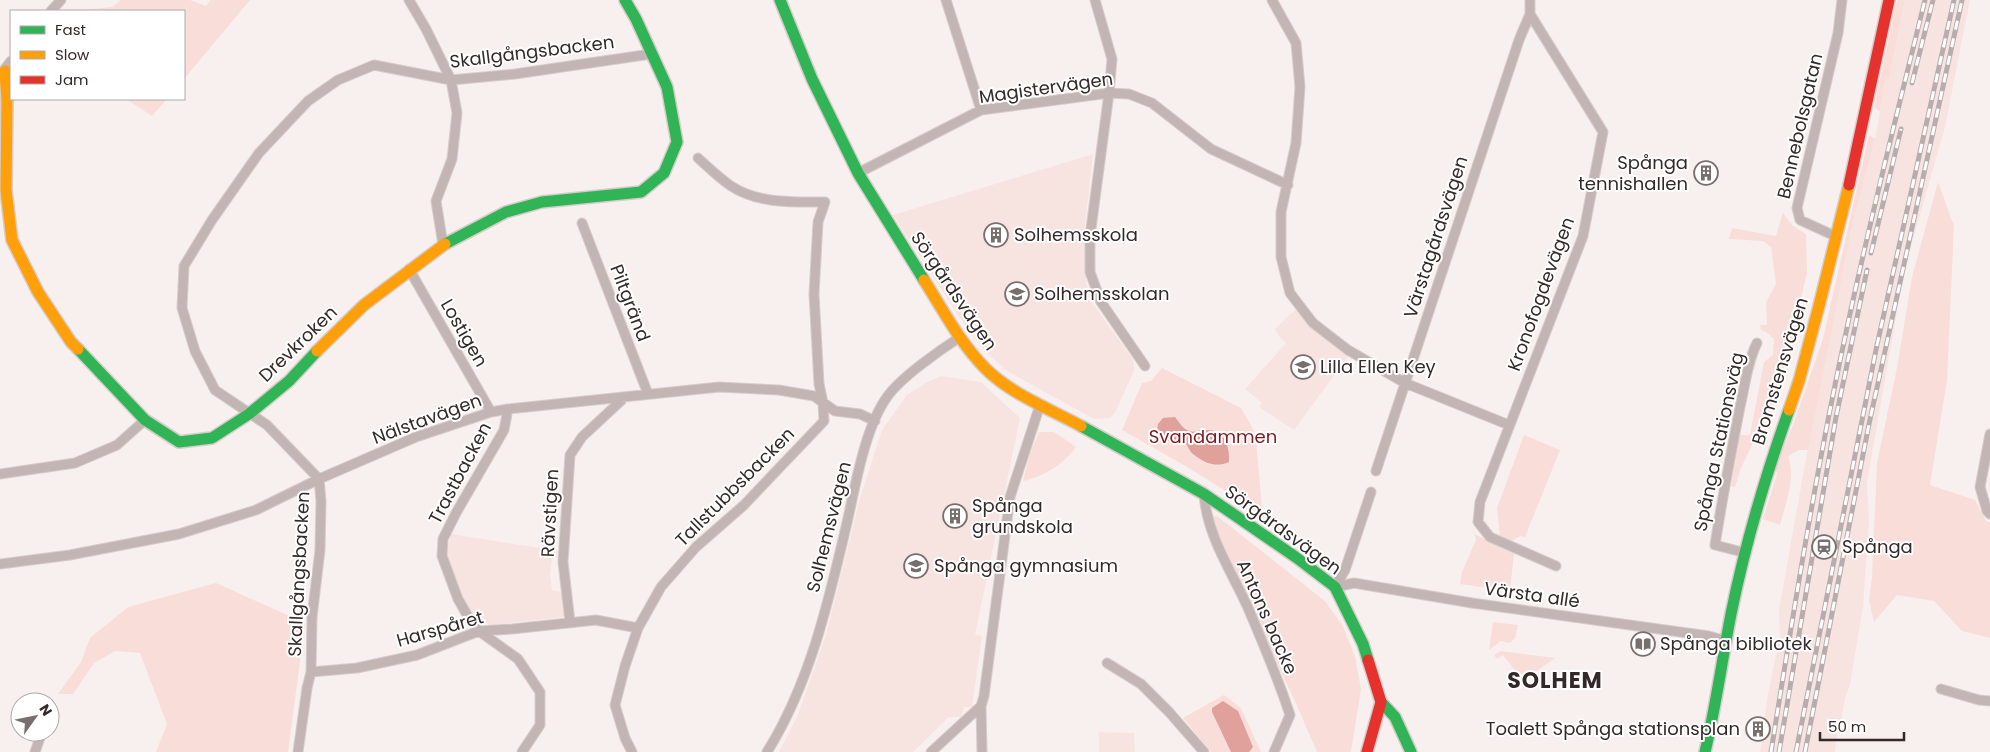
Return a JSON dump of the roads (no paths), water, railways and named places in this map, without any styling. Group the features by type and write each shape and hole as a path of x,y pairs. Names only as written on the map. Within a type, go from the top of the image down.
{"street":[{"path":"52,10 61,0"},
{"path":"409,0 426,29 451,80 458,113 452,159 436,201 443,245"},
{"name":"Drevkroken","path":"5,69 7,110 6,190 12,240 38,292 71,342 145,420 179,442 212,438 249,414 289,381 331,336 364,305 443,245 506,212 542,202 641,192 664,173 677,142 667,87 636,19 625,0"},
{"name":"Sörgårdsvägen","path":"780,0 812,79 858,173 960,337 986,369 1012,389 1158,467 1204,494 1297,558 1335,587 1364,644 1381,702"},
{"path":"946,0 982,110"},
{"path":"1096,0 1112,59 1090,236 1090,272 1101,302 1145,366"},
{"path":"1272,0 1296,43 1300,87 1296,142 1281,212 1280,256 1290,293 1313,323 1348,350 1405,383 1509,425"},
{"path":"1530,0 1530,14"},
{"name":"Bennebolsgatan","path":"1836,236 1800,220 1797,208 1838,33 1842,0"},
{"name":"Bromstensvägen","path":"1706,752 1726,641 1746,553 1765,478 1799,381 1819,306 1845,202 1889,0"},
{"name":"Värstagårdsvägen","path":"1376,471 1519,40 1530,14"},
{"name":"Kronofogdevägen","path":"1530,14 1603,132 1583,236 1480,502 1478,522 1490,537 1556,566"},
{"name":"Skallgångsbacken","path":"298,752 311,672 312,618 320,550 321,501 319,479 266,425 215,390 194,351 182,308 184,266 212,220 259,153 308,101 338,80 374,65 451,80 515,74 651,54"},
{"name":"Magistervägen","path":"858,173 982,110 1109,93 1129,94 1152,103 1211,149 1288,184"},
{"name":"Tallstubbsbacken","path":"632,752 625,738 615,705 624,666 638,628 661,587 696,547 744,505 824,421 823,403 818,384 814,294 818,222 825,202 787,202 755,197 731,187 698,158"},
{"name":"Piltgränd","path":"582,223 648,394"},
{"name":"Lostigen","path":"409,269 492,412"},
{"name":"Solhemsvägen","path":"768,752 800,688 820,628 859,471 875,421 887,397 898,385 960,337"},
{"name":"Spånga Stationsväg","path":"1746,553 1715,545 1751,356 1757,344"},
{"name":"Nälstavägen","path":"0,564 70,555 180,534 256,510 319,479 416,437 492,412 508,409 719,387 779,390 814,396 835,411 860,414 875,421"},
{"name":"Rävstigen","path":"570,622 563,562 570,455 582,437 625,397"},
{"path":"982,752 981,706 984,696 1010,497 1040,405"},
{"name":"Trastbacken","path":"508,409 504,430 443,539 442,556 458,599 470,620 479,631 518,659 540,692 540,725 522,752"},
{"path":"0,474 75,463 117,445 145,420"},
{"path":"1989,513 1980,487 1990,434"},
{"path":"1335,587 1345,570 1371,492"},
{"name":"Antons backe","path":"1204,494 1206,512 1217,546 1278,677 1290,715 1274,752"},
{"name":"Värsta allé","path":"1335,587 1354,583 1472,603 1709,636 1726,641"},
{"name":"Harspåret","path":"311,672 357,668 417,655 479,631 596,620 638,628"},
{"path":"1107,662 1141,684 1169,712 1204,752"},
{"path":"1941,689 1979,700 1990,701"},
{"path":"1367,752 1381,702"},
{"path":"1381,702 1395,717 1411,752"},
{"path":"931,752 981,706"}],"railway":[{"path":"1771,752 1805,546 1833,393 1873,213 1925,0"},
{"path":"1912,83 1933,0"},
{"path":"1796,752 1877,345 1954,0"},
{"path":"1805,752 1869,424 1962,0"},
{"path":"1871,253 1901,129"},
{"path":"1779,752 1836,417 1867,270"}],"place":[{"name":"Spånga tennishallen","path":"1706,173"},
{"name":"Solhemsskola","path":"996,235"},
{"name":"Solhemsskolan","path":"1017,294"},
{"name":"Lilla Ellen Key","path":"1303,367"},
{"name":"Spånga grundskola","path":"955,516"},
{"name":"Spånga","path":"1824,547"},
{"name":"Spånga gymnasium","path":"916,566"},
{"name":"Spånga bibliotek","path":"1643,644"},
{"name":"Toalett Spånga stationsplan","path":"1758,729"}],"district":[{"name":"SOLHEM","path":"1555,680"}],"park label":[{"name":"Svandammen","path":"1213,437"}]}
